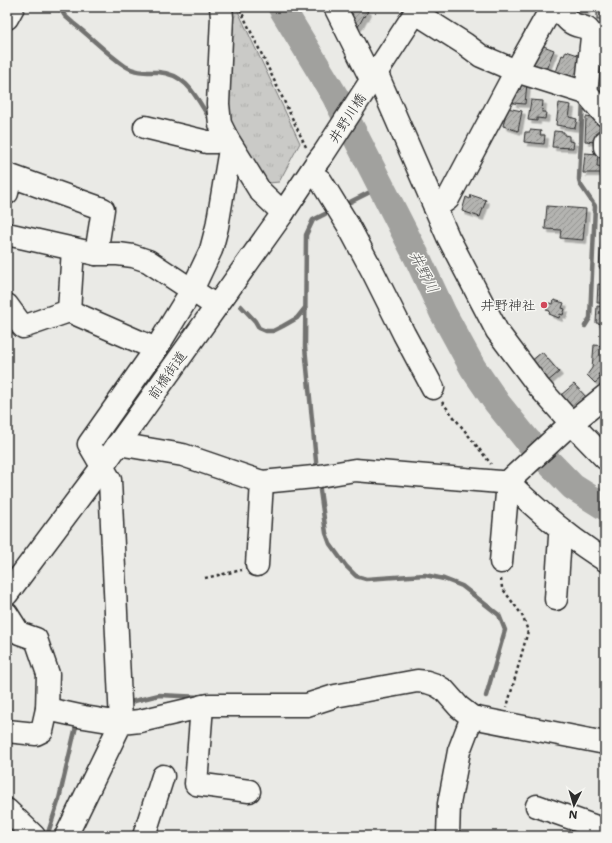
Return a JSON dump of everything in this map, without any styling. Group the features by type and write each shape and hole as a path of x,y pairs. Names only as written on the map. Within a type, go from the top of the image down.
{"street":[{"path":"7,18 12,7"},
{"path":"221,7 222,17 218,104 220,124 229,143 260,191 283,213"},
{"path":"334,7 372,78 455,251 497,331 569,425 605,458"},
{"path":"435,208 448,199 552,7"},
{"path":"557,7 570,22 587,28 591,32 592,37 586,93"},
{"path":"372,78 418,10 481,56 516,71 586,93 605,115"},
{"name":"井野川橋","path":"316,151 372,78"},
{"path":"145,127 207,142 229,143"},
{"path":"605,142 605,147"},
{"path":"66,836 121,723 110,480 89,444 156,349 192,290 211,250 217,228 229,155 229,143"},
{"name":"前橋街道","path":"7,594 102,467 283,213 310,173 316,151"},
{"path":"310,173 321,181 348,225 374,272 404,334 433,388"},
{"path":"7,193 11,176 103,208 96,254"},
{"path":"7,234 96,254 133,256 148,261 216,306"},
{"path":"69,311 72,249"},
{"path":"7,305 23,327 69,311 156,349"},
{"path":"118,444 183,456 262,482 355,470 500,482 509,480 569,425 600,399 605,397"},
{"path":"509,480 539,512 563,532 605,560"},
{"path":"500,562 509,480"},
{"path":"257,565 262,482"},
{"path":"556,599 560,536 563,532"},
{"path":"7,614 19,633 36,639 48,674 47,709 42,730 36,734 7,731"},
{"path":"47,709 121,723 140,721 209,705 307,706 335,696 418,681 436,685 444,690 459,707 472,717 605,743"},
{"path":"202,706 196,784 249,791"},
{"path":"448,836 449,804 459,751 472,717"},
{"path":"144,836 163,776"},
{"path":"537,806 605,830"},
{"path":"7,810 34,836"}],"path":[{"path":"239,7 305,143 316,151"},
{"path":"433,388 452,415 493,466"},
{"path":"500,562 502,588 522,615 528,632 508,703 506,708 502,709"},
{"path":"205,578 250,569 257,565"}],"green space":[{"path":"225,7 236,7 300,143 279,182 269,183 258,174 224,115"}],"building":[{"path":"352,7 360,7 368,11 358,27 351,23 350,19 353,14 349,12"},
{"path":"568,7 586,7 586,11 568,9"},
{"path":"597,7 605,7 605,20 597,20"},
{"path":"605,43 605,60 598,59 600,46 604,47"},
{"path":"541,45 554,50 545,72 528,65"},
{"path":"566,51 581,56 578,64 581,65 576,79 556,72 562,55 564,56"},
{"path":"597,68 605,68 605,90 595,89"},
{"path":"521,82 527,83 525,104 513,103 514,90 520,90"},
{"path":"531,100 543,101 542,112 546,112 545,119 537,118 537,121 528,120"},
{"path":"559,103 571,105 569,117 577,119 575,128 556,125"},
{"path":"507,108 522,111 518,131 503,126"},
{"path":"586,117 600,119 596,142 585,141"},
{"path":"530,130 541,131 540,135 545,135 544,144 524,142 525,132 530,132"},
{"path":"554,131 564,132 564,135 569,136 569,141 574,142 573,148 552,147"},
{"path":"585,153 598,154 597,166 604,167 603,173 583,173"},
{"path":"471,195 486,200 480,217 462,211 466,197 470,199"},
{"path":"547,206 586,209 583,240 560,238 561,230 545,229"},
{"path":"603,212 605,212 605,230 601,229"},
{"path":"601,242 605,242 605,268 599,268"},
{"path":"598,284 605,285 605,303 597,303"},
{"path":"554,300 564,303 562,308 565,309 563,315 560,314 559,318 549,314 550,311 546,310 549,303 553,304"},
{"path":"597,306 605,307 605,324 596,323"},
{"path":"594,345 605,346 604,375 598,374 601,378 595,383 587,375 592,368"},
{"path":"542,352 559,372 547,382 530,362"},
{"path":"574,384 588,399 575,410 561,395"}],"waterway":[{"path":"59,7 65,16 125,66 137,71 168,74 183,81 194,93 208,116"},
{"name":"井野川","path":"281,7 335,96 418,259 443,313 473,368 497,403 527,440 573,487 605,507"},
{"path":"583,101 579,179 580,184 595,206 590,318 585,326"},
{"path":"346,204 382,186"},
{"path":"317,471 305,347 306,235 313,220 325,214"},
{"path":"241,306 255,321 259,328 266,331 273,331 297,318 305,308"},
{"path":"319,483 326,533 330,544 346,566 356,576 366,579 425,575 444,579 462,586 499,615 505,630 486,696"},
{"path":"126,703 159,695 202,697"},
{"path":"47,836 59,799 77,722"}],"place":[{"name":"井野神社","path":"544,305"}]}
